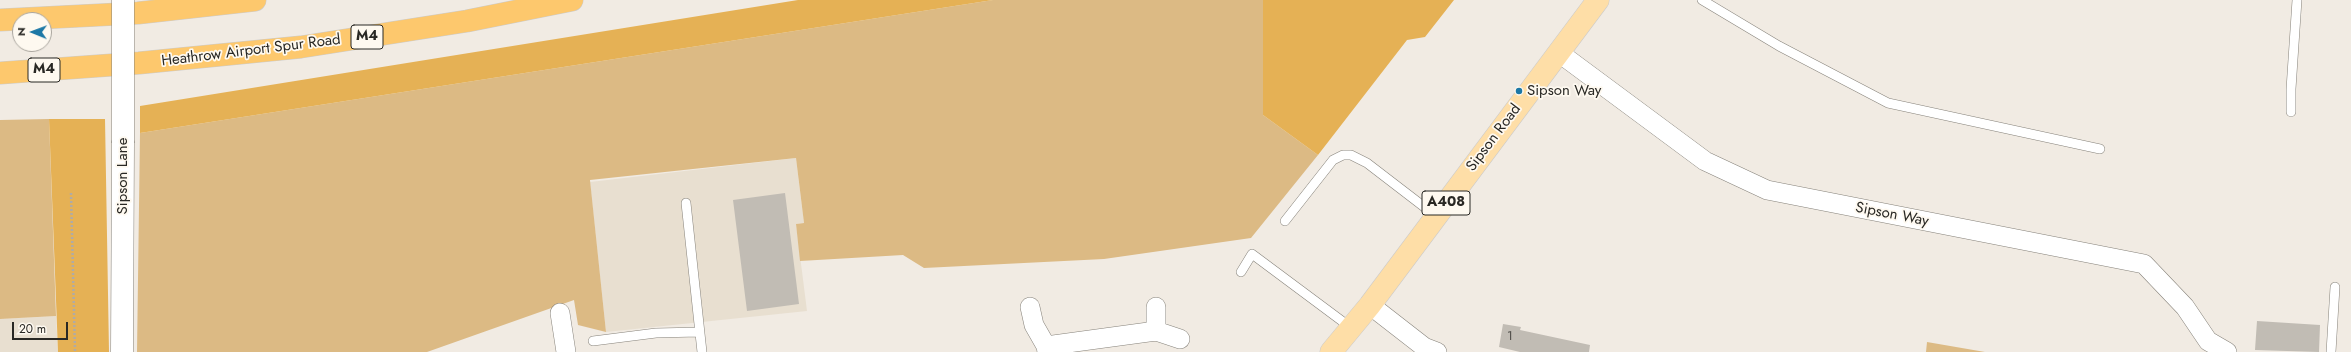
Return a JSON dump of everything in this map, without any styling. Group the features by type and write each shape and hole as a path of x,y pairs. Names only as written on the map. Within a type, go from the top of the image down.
{"highway":[{"path":"0,20 138,13 255,0"},
{"name":"Heathrow Airport Spur Road","path":"0,73 139,63 301,47 467,21 572,0"}],"main road":[{"name":"Sipson Road","path":"1331,352 1370,304 1598,0"}],"street":[{"name":"Sipson Lane","path":"122,352 123,0"},
{"name":"Sipson Way","path":"1558,52 1705,161 1767,190 2144,264 2185,307 2208,341 2227,352"},
{"path":"1370,304 1424,347 1437,352"},
{"path":"1030,307 1034,325 1046,349 1156,330 1180,339"},
{"path":"1156,307 1156,330"},
{"path":"560,313 566,352"}],"lane":[{"path":"1702,0 1779,46 1888,103 2100,149"},
{"path":"2291,112 2291,89 2297,2"},
{"path":"1285,221 1333,160 1343,155 1351,155 1367,163 1436,216"},
{"path":"686,203 702,352"},
{"path":"1241,272 1252,254 1350,327"},
{"path":"2331,352 2335,287"},
{"path":"593,341 656,333 699,332"}],"path":[{"path":"71,193 75,352"}],"shaded area":[{"path":"798,0 993,0 140,133 140,106"},
{"path":"993,0 1263,0 1263,115 1318,155 1251,238 1104,259 924,268 903,255 800,261 796,224 804,223 796,158 590,180 606,332 578,325 574,300 427,352 137,352 140,133"},
{"path":"1263,0 1454,0 1425,37 1407,40 1318,155 1263,115"},
{"path":"49,119 56,316 0,319 0,120"},
{"path":"49,119 105,119 109,352 58,352"},
{"path":"796,158 804,223 796,224 807,311 606,332 590,182"},
{"path":"56,316 58,352 0,352 0,319"},
{"path":"1927,342 1985,352 1926,352"}],"building":[{"path":"785,193 799,304 747,311 733,200"},
{"path":"2257,321 2320,325 2319,352 2255,350"},
{"path":"1503,324 1521,327 1520,330 1590,345 1589,352 1520,352 1499,347"}],"place":[{"name":"Sipson Way","path":"1519,91"}]}
